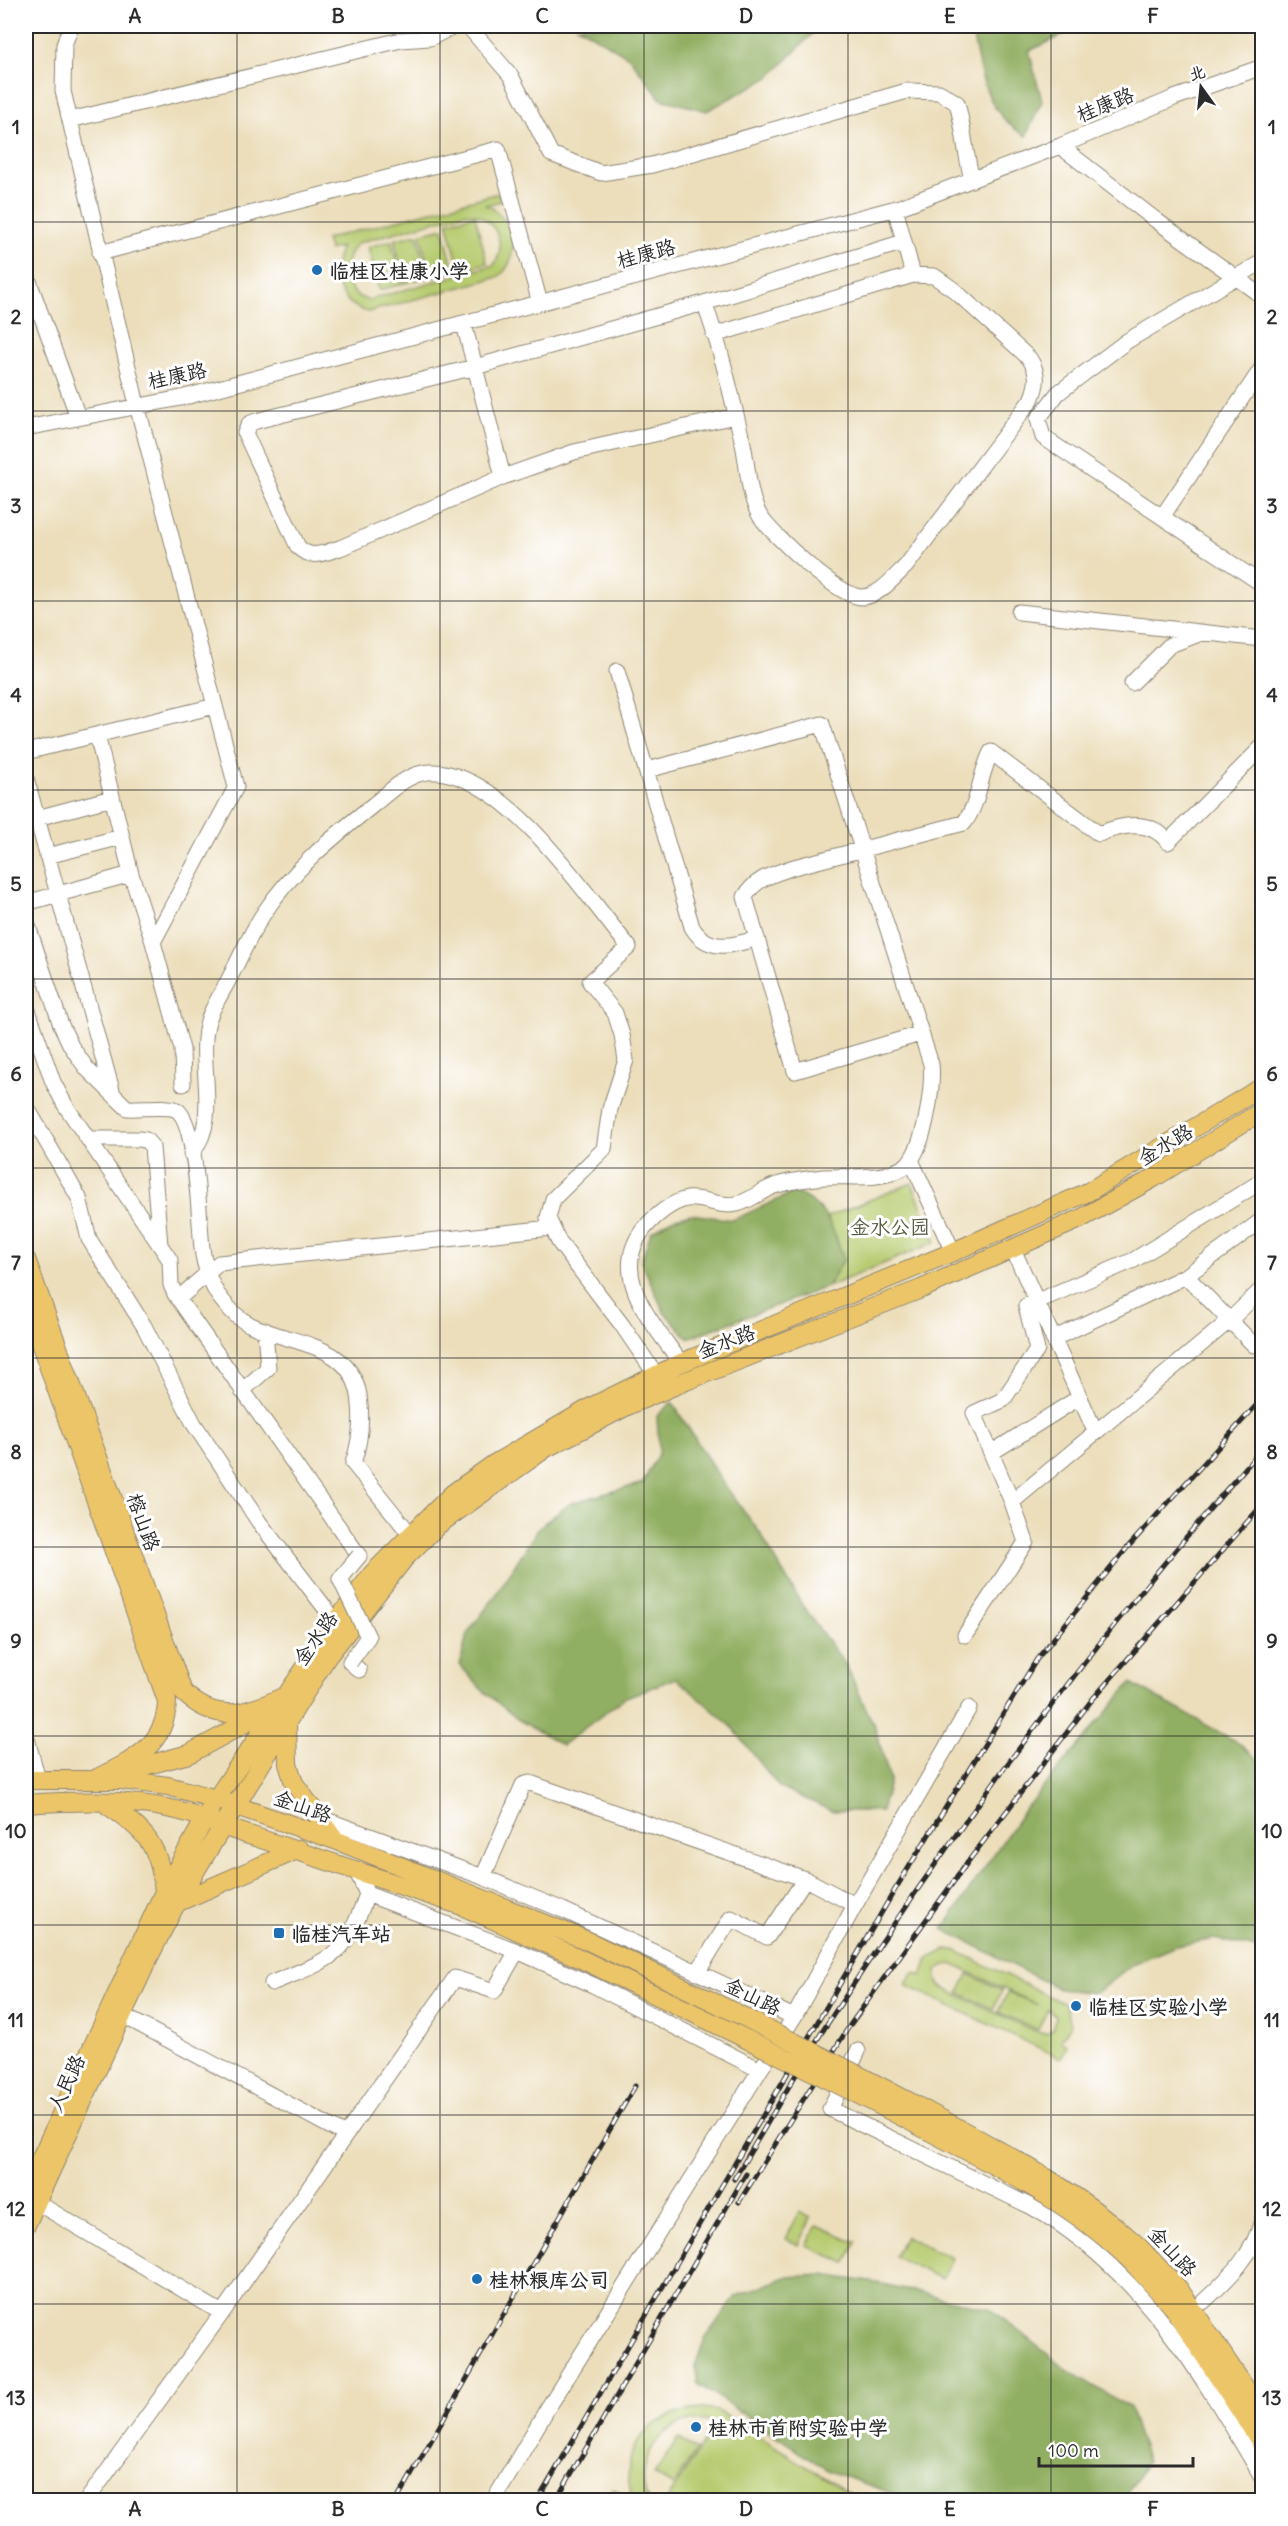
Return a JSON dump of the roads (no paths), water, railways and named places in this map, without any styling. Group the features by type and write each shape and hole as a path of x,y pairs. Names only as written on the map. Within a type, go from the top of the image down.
{"main road":[{"name":"金水路","path":"214,1822 216,1799 336,1622 372,1574 452,1494 494,1464 585,1411 656,1375 953,1252 1088,1192 1263,1087"},
{"name":"金水路","path":"214,1822 234,1806 327,1657 404,1560 438,1525 546,1448 629,1406 686,1381 909,1294 1080,1219 1152,1179 1263,1111"},
{"name":"榕山路","path":"26,1259 183,1692 205,1709 237,1714 258,1709 287,1695"},
{"name":"榕山路","path":"26,1303 167,1701 165,1722 147,1751 96,1778"},
{"path":"32,1780 96,1778 189,1754 256,1719 287,1695"},
{"path":"287,1720 288,1764 298,1791 336,1840"},
{"name":"金山路","path":"96,1778 168,1786 216,1799 336,1840 853,2071 1060,2184 1107,2217 1172,2306 1263,2444"},
{"path":"102,1802 127,1818 150,1839 162,1867 170,1898"},
{"name":"金山路","path":"26,1804 102,1802 174,1809 582,1948"},
{"path":"141,1956 170,1898 214,1822"},
{"path":"170,1898 299,1850"},
{"name":"人民路","path":"31,2196 122,2015 141,1956"},
{"name":"人民路","path":"26,2225 31,2196 141,1956"},
{"name":"金山路","path":"1135,2253 1179,2289 1263,2413"}],"street":[{"path":"71,26 64,45 63,91 137,405 236,788 153,942"},
{"path":"70,120 401,39 430,38 454,26"},
{"path":"468,26 511,76 532,122 551,154 601,173 652,165 907,91 939,92 957,103 964,127 965,155 972,179"},
{"name":"桂康路","path":"26,428 192,395 895,208 1060,146 1174,98 1263,67"},
{"path":"1060,146 1157,221 1263,296"},
{"path":"100,253 498,149 540,303"},
{"path":"895,208 914,275"},
{"path":"735,416 574,452 503,477 340,548 313,556 306,555 298,547 247,441 247,427 256,421 475,367 704,303 904,242"},
{"path":"1263,262 1127,341 1058,393 1038,419 1043,437 1263,584"},
{"path":"26,273 78,417"},
{"path":"704,303 714,334 759,515 837,587 851,596 864,597 883,588 906,566 1031,400 1037,386 1036,369 1029,358 973,304 934,276 914,275 714,334"},
{"path":"464,324 503,477"},
{"path":"1162,517 1263,368"},
{"path":"1020,612 1208,632 1261,640"},
{"path":"1132,683 1170,645 1208,632"},
{"path":"617,671 696,934 712,945 724,946 757,938"},
{"path":"26,752 215,706"},
{"path":"647,770 822,724 931,1064 933,1082 929,1110 911,1160 904,1167 874,1176 785,1182 734,1205 687,1199 674,1203 657,1215 640,1236 632,1251 629,1269 633,1287 643,1308 681,1364"},
{"path":"98,735 131,874 153,942 182,1049 183,1084"},
{"path":"920,1034 795,1071 745,897 755,883 794,867 964,823 973,811 984,767 991,752 1099,834 1118,826 1140,825 1160,832 1168,842 1263,747"},
{"path":"191,1154 199,1143 206,1123 205,1055 208,1020 265,912 323,845 399,784 427,772 450,774 479,788 529,825 629,947 590,982 615,1013 625,1050 626,1060 610,1108 606,1142 600,1155 553,1199 549,1208 551,1228 656,1375"},
{"path":"26,778 114,1097"},
{"path":"37,818 112,798"},
{"path":"47,856 122,837"},
{"path":"26,903 131,874"},
{"path":"26,920 61,1025 71,1046 87,1069 127,1108 176,1110 183,1118 199,1191 202,1249 208,1273 227,1307 250,1325 326,1351 350,1372 358,1385 361,1413 359,1440 352,1462 410,1534"},
{"path":"26,1005 53,1082 170,1260 171,1285 178,1299 359,1556 340,1579 368,1636 355,1666"},
{"path":"26,1106 79,1198 89,1239 144,1326 194,1424 260,1522 336,1622"},
{"path":"89,1139 140,1139 146,1140 152,1147 160,1246"},
{"path":"911,1160 953,1252"},
{"path":"966,1635 1026,1542 1012,1502 974,1413 1003,1400 1037,1350 1026,1306 1134,1260 1263,1181"},
{"path":"1053,1339 1186,1276 1263,1220"},
{"path":"178,1299 219,1263 551,1228"},
{"path":"1013,1250 1095,1431"},
{"path":"1186,1276 1254,1345"},
{"path":"1012,1502 1229,1321 1263,1289"},
{"path":"242,1391 268,1368 265,1330"},
{"path":"991,1453 1080,1398"},
{"path":"494,2500 546,2411 794,2017 855,1905 969,1708"},
{"path":"26,1735 32,1780"},
{"path":"483,1877 523,1785 530,1782 805,1880 855,1905"},
{"path":"318,1817 483,1877 563,1910 794,2017"},
{"path":"356,1870 367,1894 517,1951 593,1985 760,2070"},
{"path":"697,1973 731,1918 767,1936 805,1880"},
{"path":"273,1983 335,1954 351,1935 367,1894"},
{"path":"87,2500 222,2313 455,1978 495,1991 517,1951"},
{"path":"122,2015 346,2135"},
{"path":"858,2051 830,2109 1030,2206 1060,2222 1083,2240 1150,2304 1175,2338 1263,2477"},
{"path":"31,2196 222,2313"},
{"path":"1203,2302 1238,2270 1263,2220"}],"railway":[{"path":"538,2500 893,1893 1037,1659 1127,1548 1262,1399"},
{"path":"734,2179 835,2012 884,1938 986,1794 1092,1653 1262,1449"},
{"path":"739,2202 850,2025 970,1859 1091,1701 1262,1505"},
{"path":"397,2500 635,2086"},
{"path":"556,2500 746,2174"}],"place":[{"name":"临桂区桂康小学","path":"317,270"},
{"name":"临桂汽车站","path":"279,1933"},
{"name":"临桂区实验小学","path":"1076,2006"},
{"name":"桂林粮库公司","path":"477,2279"},
{"name":"桂林市首附实验中学","path":"696,2427"}],"park label":[{"name":"金水公园","path":"890,1226"}]}
